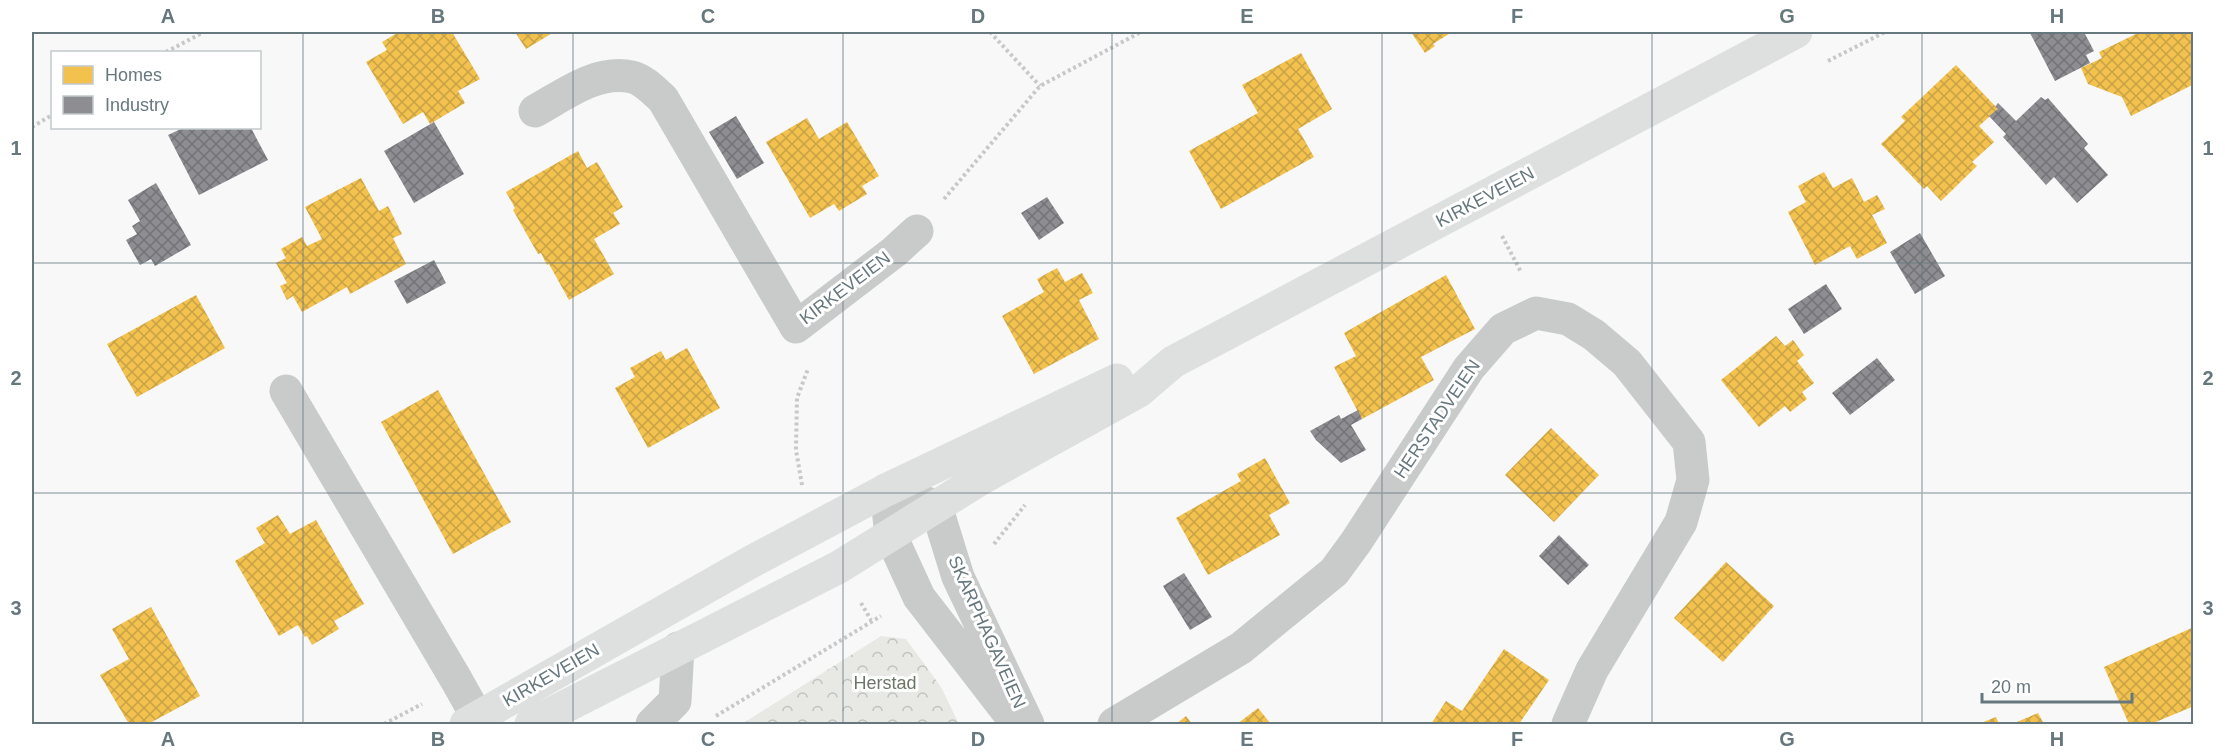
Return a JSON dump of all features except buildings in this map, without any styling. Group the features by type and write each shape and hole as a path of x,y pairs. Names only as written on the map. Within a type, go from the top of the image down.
{"main road":[{"name":"KIRKEVEIEN","path":"531,724 818,578 891,536 982,478 1139,391 1173,362 1796,32"},
{"name":"KIRKEVEIEN","path":"475,722 749,563 886,490 1130,373 1173,362"}],"street":[{"name":"KIRKEVEIEN","path":"536,111 584,83 609,76 633,77 650,86 663,99 796,327 894,252 916,231"},
{"name":"HERSTADVEIEN","path":"1114,724 1241,648 1334,572 1469,368 1503,329 1536,313 1568,319 1594,335 1627,363 1689,442 1693,480 1682,522 1592,670 1568,724"},
{"name":"KIRKEVEIEN","path":"286,391 457,681 475,722"},
{"path":"886,490 936,506"},
{"name":"SKARPHAGAVEIEN","path":"886,490 891,536 920,597 1017,724"},
{"name":"SKARPHAGAVEIEN","path":"936,506 958,577 1029,724"},
{"path":"651,724 675,701 678,648"}],"path":[{"path":"168,51 204,32"},
{"path":"990,32 1040,86"},
{"path":"916,231 1040,86 1141,32"},
{"path":"32,127 51,116"},
{"path":"802,490 796,450 797,398 809,366"},
{"path":"712,719 871,620"}],"green space":[{"name":"Herstad","path":"881,636 906,639 941,687 959,724 742,724"}]}
